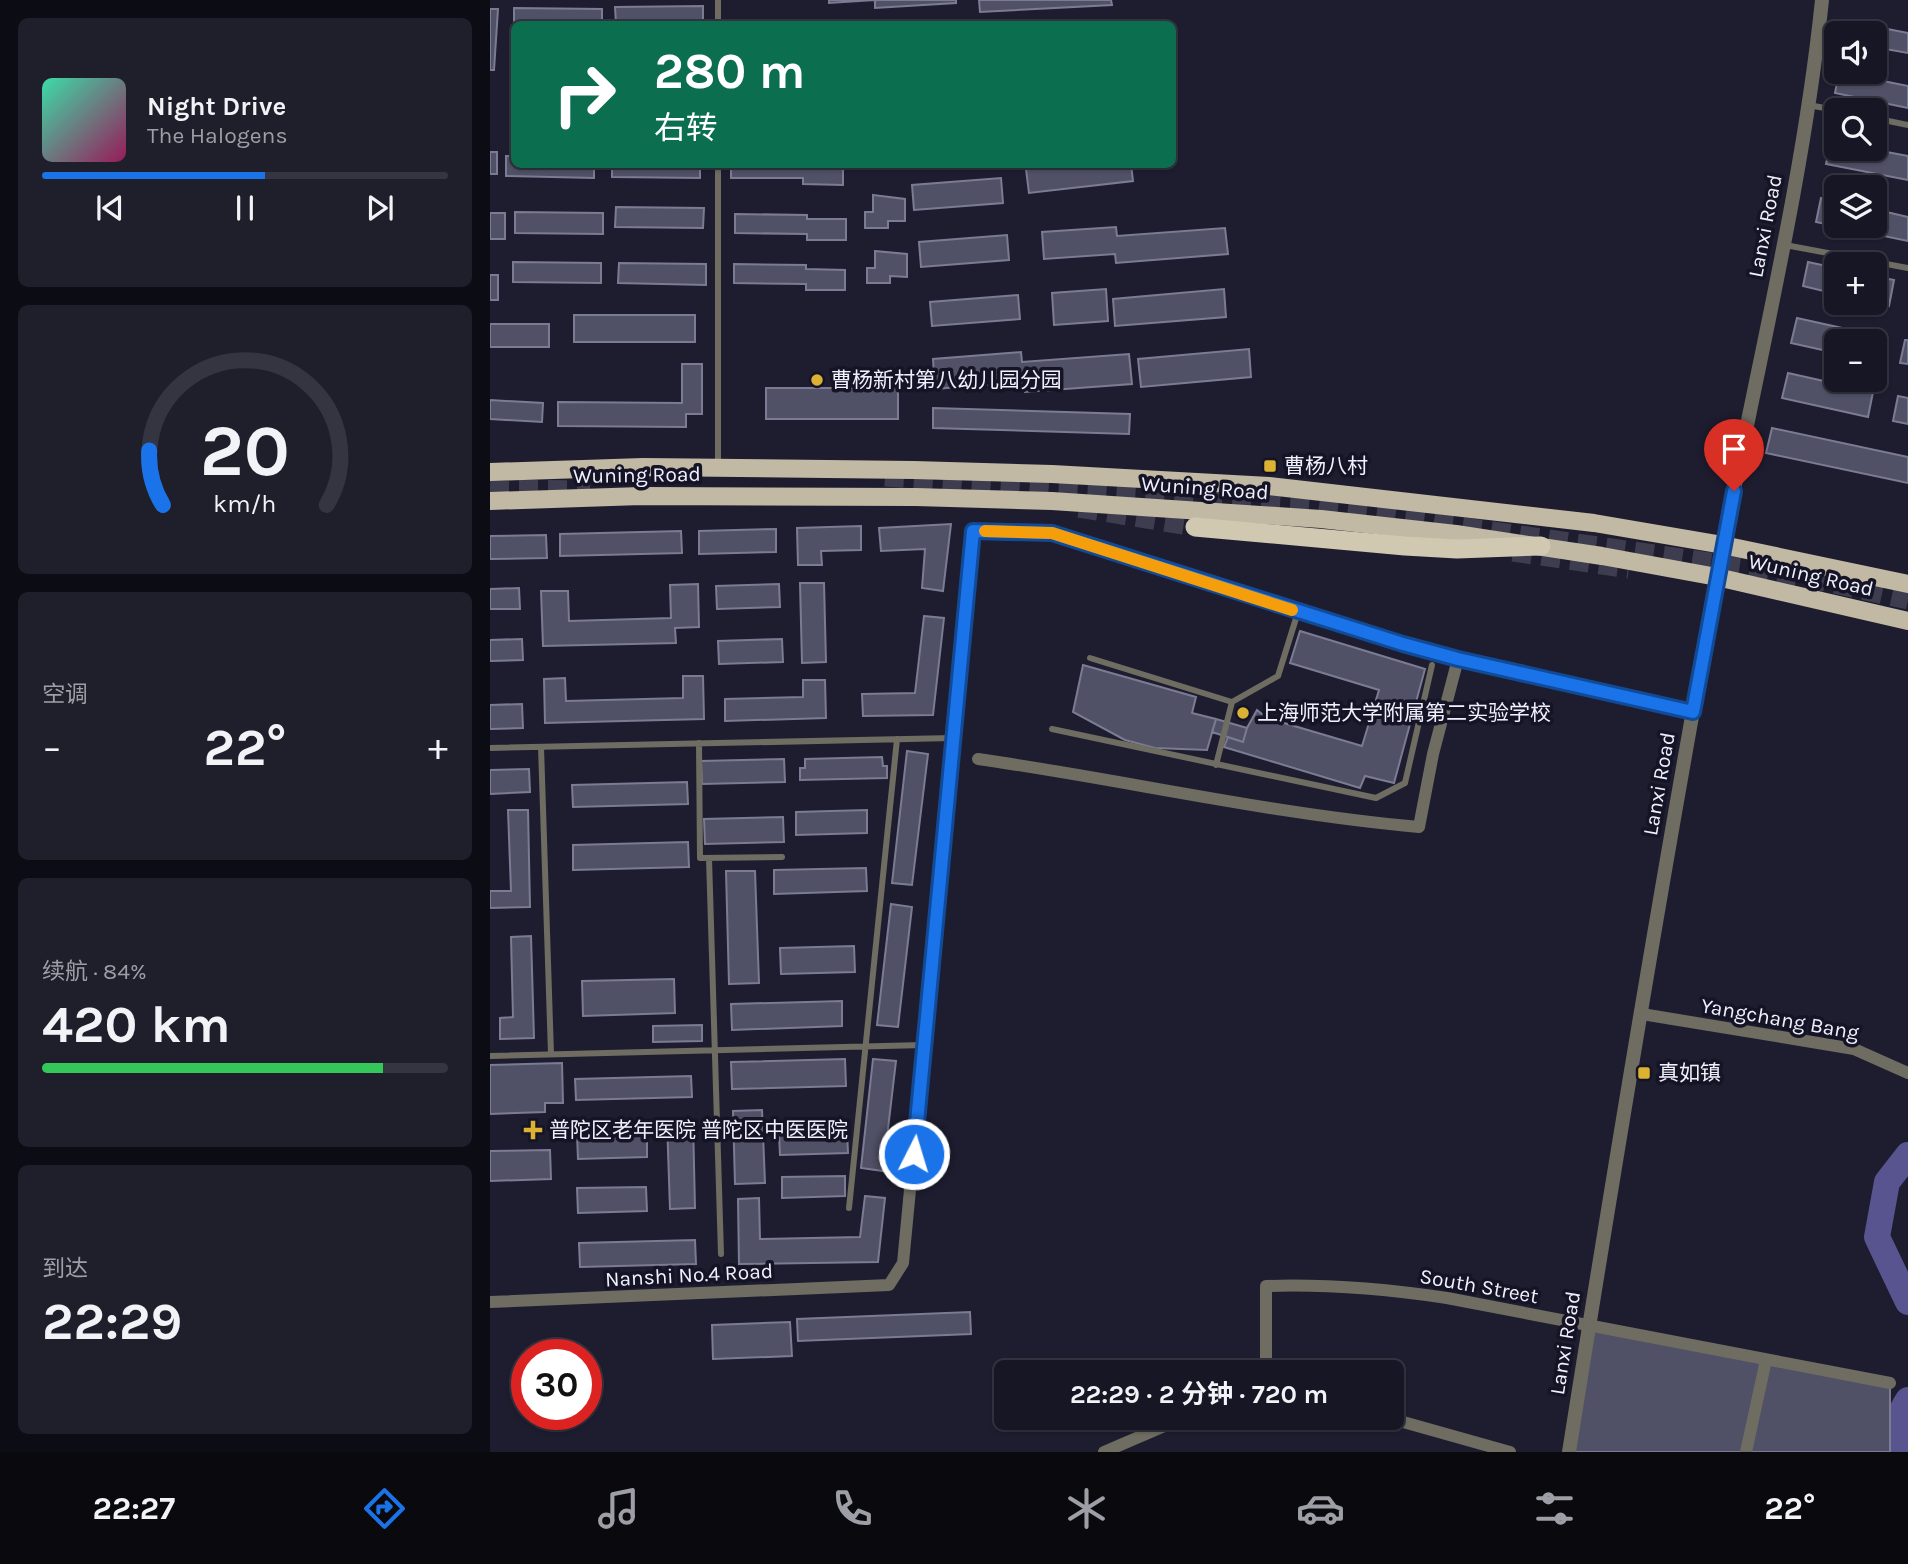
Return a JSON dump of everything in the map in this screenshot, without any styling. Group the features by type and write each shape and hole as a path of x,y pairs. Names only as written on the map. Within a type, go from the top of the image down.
{"highway":[{"path":"1195,527 1457,549 1541,546"}],"main road":[{"name":"Wuning Road","path":"490,472 643,467 1052,474 1269,486 1594,523 1723,545 1908,584"},
{"name":"Wuning Road","path":"490,501 641,496 916,497 1052,501 1321,519 1541,546 1717,577 1908,621"}],"street":[{"name":"Lanxi Road","path":"1569,1452 1693,712 1783,244 1808,105 1822,0"},
{"path":"924,1045 973,531 1052,533 1298,612 1458,659 1693,712"},
{"path":"978,760 1059,771 1314,816 1419,827 1438,733 1458,659"},
{"name":"Yangchang Bang","path":"1642,1014 1854,1049 1908,1073"},
{"name":"Nanshi No.4 Road","path":"490,1302 889,1285 903,1263 924,1045"},
{"name":"South Street","path":"1266,1360 1266,1286 1322,1284 1387,1289 1447,1298 1890,1383"},
{"path":"1746,1452 1766,1360"},
{"path":"1404,1422 1510,1452"},
{"path":"1104,1452 1155,1430"}],"lane":[{"path":"718,0 718,21"},
{"path":"1808,105 1824,108"},
{"path":"1887,121 1908,125"},
{"path":"718,168 718,468"},
{"path":"1783,244 1908,268"},
{"path":"1216,765 1232,702 1278,676 1298,612"},
{"path":"1090,658 1232,702"},
{"path":"1052,729 1376,798 1405,783 1432,665"},
{"path":"490,748 953,738"},
{"path":"849,1208 897,739"},
{"path":"699,743 700,858 782,857"},
{"path":"541,747 551,1055"},
{"path":"709,858 720,1254"},
{"path":"490,1056 924,1045"}],"building":[{"path":"829,0 875,0 829,3"},
{"path":"875,0 956,0 956,3 875,8"},
{"path":"979,0 1111,0 1112,5 980,12"},
{"path":"703,6 703,21 616,21 615,7"},
{"path":"514,8 602,9 602,21 514,21"},
{"path":"490,9 498,9 494,70 490,70"},
{"path":"1887,29 1908,33 1908,53 1887,49"},
{"path":"1887,82 1908,86 1908,108 1887,104 1887,98 1859,98 1835,93 1837,84 1887,84"},
{"path":"490,152 497,152 497,174 490,174"},
{"path":"1887,152 1908,156 1908,180 1887,175 1826,164 1827,161 1887,161"},
{"path":"506,156 511,156 511,168 594,168 594,178 506,176"},
{"path":"612,168 700,168 700,178 612,177"},
{"path":"731,168 843,168 843,185 803,184 803,178 731,178"},
{"path":"1131,168 1133,181 1029,193 1026,169"},
{"path":"1001,178 1003,203 914,210 912,185"},
{"path":"873,195 905,199 905,221 888,221 888,228 865,228 865,212 873,212"},
{"path":"1821,198 1824,199 1824,224 1816,222"},
{"path":"616,207 704,208 703,228 615,227"},
{"path":"515,212 603,213 603,234 515,233"},
{"path":"1887,212 1908,217 1908,241 1887,237"},
{"path":"490,213 505,213 505,239 490,239"},
{"path":"735,214 807,215 807,219 846,219 846,240 807,240 807,234 735,233"},
{"path":"1116,227 1117,236 1225,228 1228,254 1116,263 1115,254 1044,259 1042,232"},
{"path":"1007,235 1009,260 921,267 919,242"},
{"path":"875,251 907,254 907,277 890,276 890,283 867,283 867,268 875,268"},
{"path":"513,262 601,263 601,283 513,282"},
{"path":"1808,262 1824,265 1824,291 1803,286"},
{"path":"619,263 706,264 706,285 618,283"},
{"path":"734,264 806,265 806,269 845,270 845,290 806,290 806,284 734,283"},
{"path":"490,275 498,275 498,300 490,300"},
{"path":"1887,279 1894,280 1887,305"},
{"path":"1106,289 1108,321 1054,325 1052,293"},
{"path":"1224,289 1226,317 1115,326 1113,299"},
{"path":"1018,295 1020,319 932,326 930,302"},
{"path":"574,315 695,315 695,342 574,342"},
{"path":"1797,318 1847,329 1824,329 1824,350 1791,343"},
{"path":"490,324 549,324 549,347 490,347"},
{"path":"1905,340 1908,340 1908,364 1900,363"},
{"path":"1249,349 1251,377 1141,387 1138,359"},
{"path":"1021,352 1022,362 1129,354 1132,384 1025,392 1024,382 935,389 933,359"},
{"path":"682,364 702,364 702,414 686,414 686,427 558,426 558,402 682,403"},
{"path":"1788,373 1824,381 1824,392 1873,392 1868,417 1782,398"},
{"path":"766,388 898,388 898,419 766,419"},
{"path":"1898,396 1908,398 1908,424 1893,421"},
{"path":"490,400 543,403 542,422 490,419"},
{"path":"933,408 1130,414 1129,434 933,428"},
{"path":"1772,428 1908,457 1908,483 1766,453"},
{"path":"951,524 943,591 922,588 925,549 881,551 879,528"},
{"path":"861,526 861,550 821,551 822,565 798,565 797,528"},
{"path":"776,529 776,552 699,554 699,531"},
{"path":"681,531 682,553 560,556 560,534"},
{"path":"546,535 547,558 490,559 490,536"},
{"path":"800,583 824,583 826,662 802,663"},
{"path":"698,584 699,627 675,628 676,643 543,646 541,591 568,591 569,621 671,618 670,585"},
{"path":"779,584 780,607 717,609 716,586"},
{"path":"519,588 520,609 490,609 490,589"},
{"path":"924,616 944,618 933,715 863,716 862,694 915,693"},
{"path":"1300,631 1425,669 1394,783 1365,776 1360,788 1224,747 1228,737 1243,742 1257,710 1267,718 1362,746 1379,690 1290,663"},
{"path":"522,639 523,660 490,661 490,640"},
{"path":"782,639 783,662 719,664 718,641"},
{"path":"1083,665 1196,697 1192,713 1216,719 1207,750 1155,748 1125,740 1073,712"},
{"path":"683,676 703,676 704,719 545,723 544,679 565,678 566,701 683,698"},
{"path":"803,680 825,680 826,718 725,721 725,699 803,697"},
{"path":"522,704 523,728 490,729 490,705"},
{"path":"1216,719 1247,728 1243,742 1212,732"},
{"path":"907,751 928,754 912,885 892,883"},
{"path":"882,757 883,766 887,766 887,778 800,780 800,768 805,768 805,759"},
{"path":"784,759 785,782 702,784 701,761"},
{"path":"529,769 530,792 490,794 490,770"},
{"path":"687,782 688,804 573,807 572,785"},
{"path":"508,810 528,810 530,907 490,908 490,891 511,891"},
{"path":"867,810 867,833 796,835 796,812"},
{"path":"783,817 784,842 705,844 704,819"},
{"path":"688,842 689,867 573,870 573,845"},
{"path":"866,868 867,891 774,894 774,870"},
{"path":"726,871 755,871 759,983 729,984"},
{"path":"891,904 912,907 898,1027 877,1025"},
{"path":"531,936 534,1038 500,1039 500,1018 513,1017 511,937"},
{"path":"854,946 855,972 781,974 780,948"},
{"path":"674,979 675,1013 583,1016 582,981"},
{"path":"842,1001 842,1026 732,1030 731,1004"},
{"path":"702,1025 702,1041 653,1042 653,1026"},
{"path":"845,1059 846,1086 732,1089 731,1062"},
{"path":"873,1059 896,1061 883,1171 861,1168"},
{"path":"562,1063 563,1103 545,1103 545,1112 490,1114 490,1065"},
{"path":"691,1076 692,1097 576,1100 575,1079"},
{"path":"762,1110 765,1183 735,1184 733,1111"},
{"path":"667,1121 693,1121 695,1208 670,1209"},
{"path":"847,1132 848,1153 780,1155 779,1134"},
{"path":"647,1133 647,1157 578,1159 577,1135"},
{"path":"550,1150 551,1179 490,1181 490,1151"},
{"path":"845,1176 845,1196 782,1198 782,1177"},
{"path":"646,1187 647,1211 578,1213 577,1188"},
{"path":"865,1196 885,1198 878,1262 739,1264 738,1199 759,1198 760,1239 860,1237"},
{"path":"695,1240 696,1264 580,1267 579,1243"},
{"path":"970,1312 971,1334 798,1341 797,1319"},
{"path":"790,1322 792,1356 713,1359 712,1325"},
{"path":"1589,1326 1766,1360 1746,1452 1569,1452"},
{"path":"1766,1360 1890,1383 1890,1452 1746,1452"}],"waterway":[{"path":"1908,1155 1887,1182 1877,1237 1908,1302"},
{"path":"1896,1452 1898,1425 1908,1400"}],"tunnel":[{"path":"885,477 1311,505 1773,571 1908,600"},
{"path":"490,489 590,490"},
{"path":"1079,508 1195,527"},
{"path":"1513,552 1629,569"}],"slow traffic":[{"path":"985,531 1052,533 1292,610"}],"place":[{"name":"曹杨新村第八幼儿园分园","path":"817,380"},
{"name":"曹杨八村","path":"1270,466"},
{"name":"上海师范大学附属第二实验学校","path":"1243,713"},
{"name":"真如镇","path":"1644,1073"},
{"name":"普陀区老年医院 普陀区中医医院","path":"533,1130"}],"route":[{"path":"914,1154 973,531 1052,533 1403,644 1693,712 1734,491"}]}
